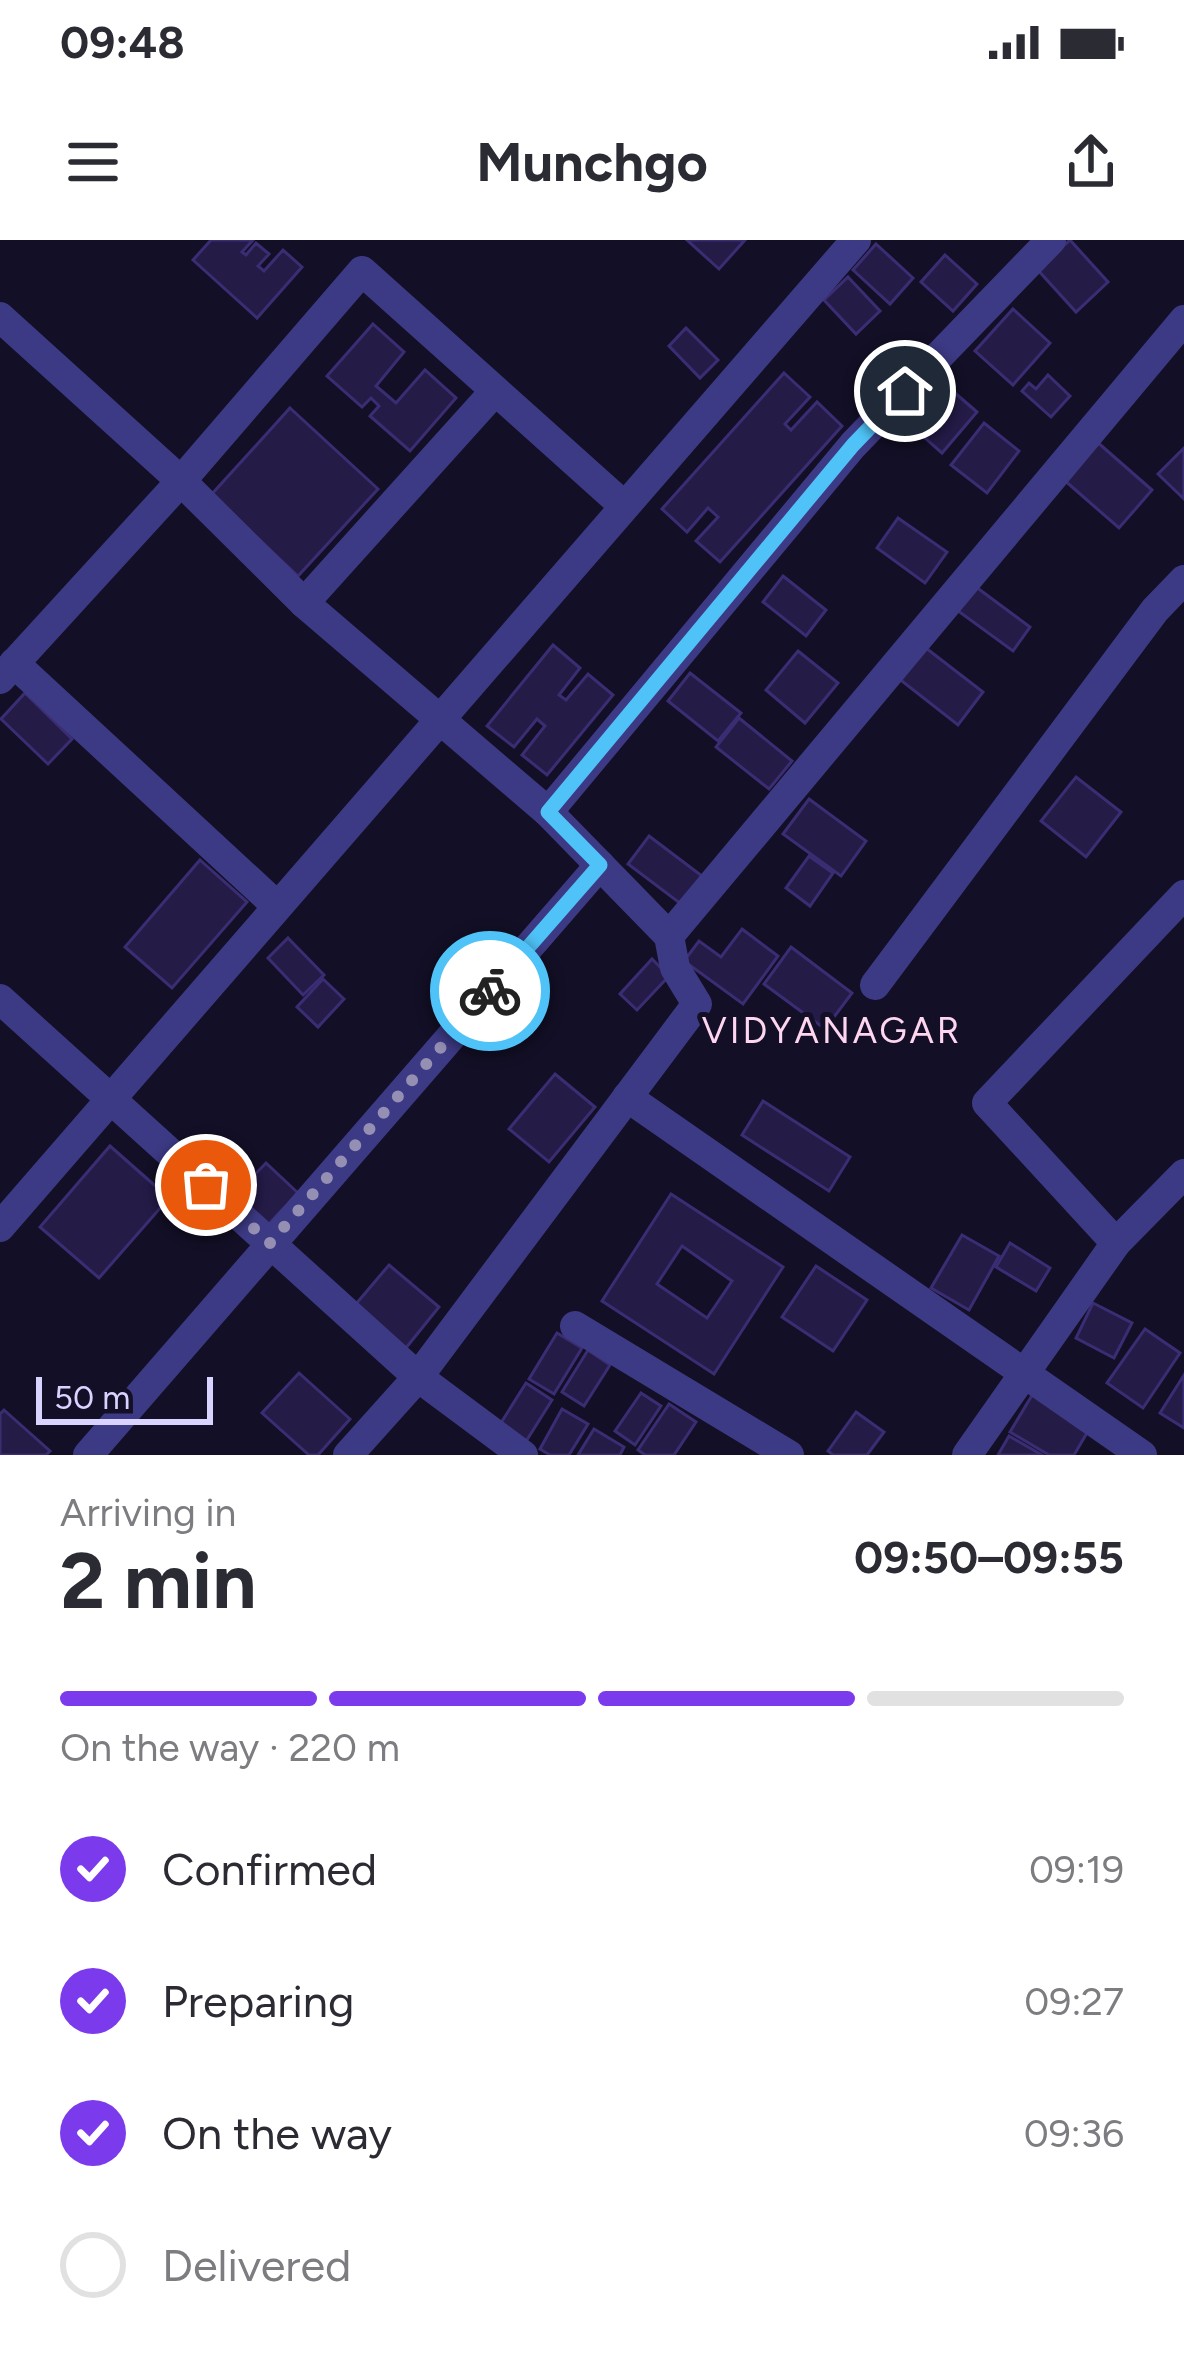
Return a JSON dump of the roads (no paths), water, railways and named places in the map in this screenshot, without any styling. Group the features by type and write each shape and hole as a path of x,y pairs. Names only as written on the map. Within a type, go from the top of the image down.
{"street":[{"path":"0,1227 856,240"},
{"path":"548,812 853,445 1052,240"},
{"path":"277,906 7,671 181,481 362,272 623,505"},
{"path":"0,317 181,481 304,603 548,812 668,936 675,968 697,1004 418,1377 348,1455"},
{"path":"668,936 1184,320"},
{"path":"304,603 495,391"},
{"path":"875,985 1155,610 1184,580"},
{"path":"88,1455 600,865"},
{"path":"1116,1243 987,1102 1184,895"},
{"path":"0,999 418,1377 524,1455"},
{"path":"627,1097 1142,1455"},
{"path":"967,1455 1116,1243 1184,1174"},
{"path":"575,1326 789,1455"}],"district":[{"name":"VIDYANAGAR","path":"832,1030"}]}
